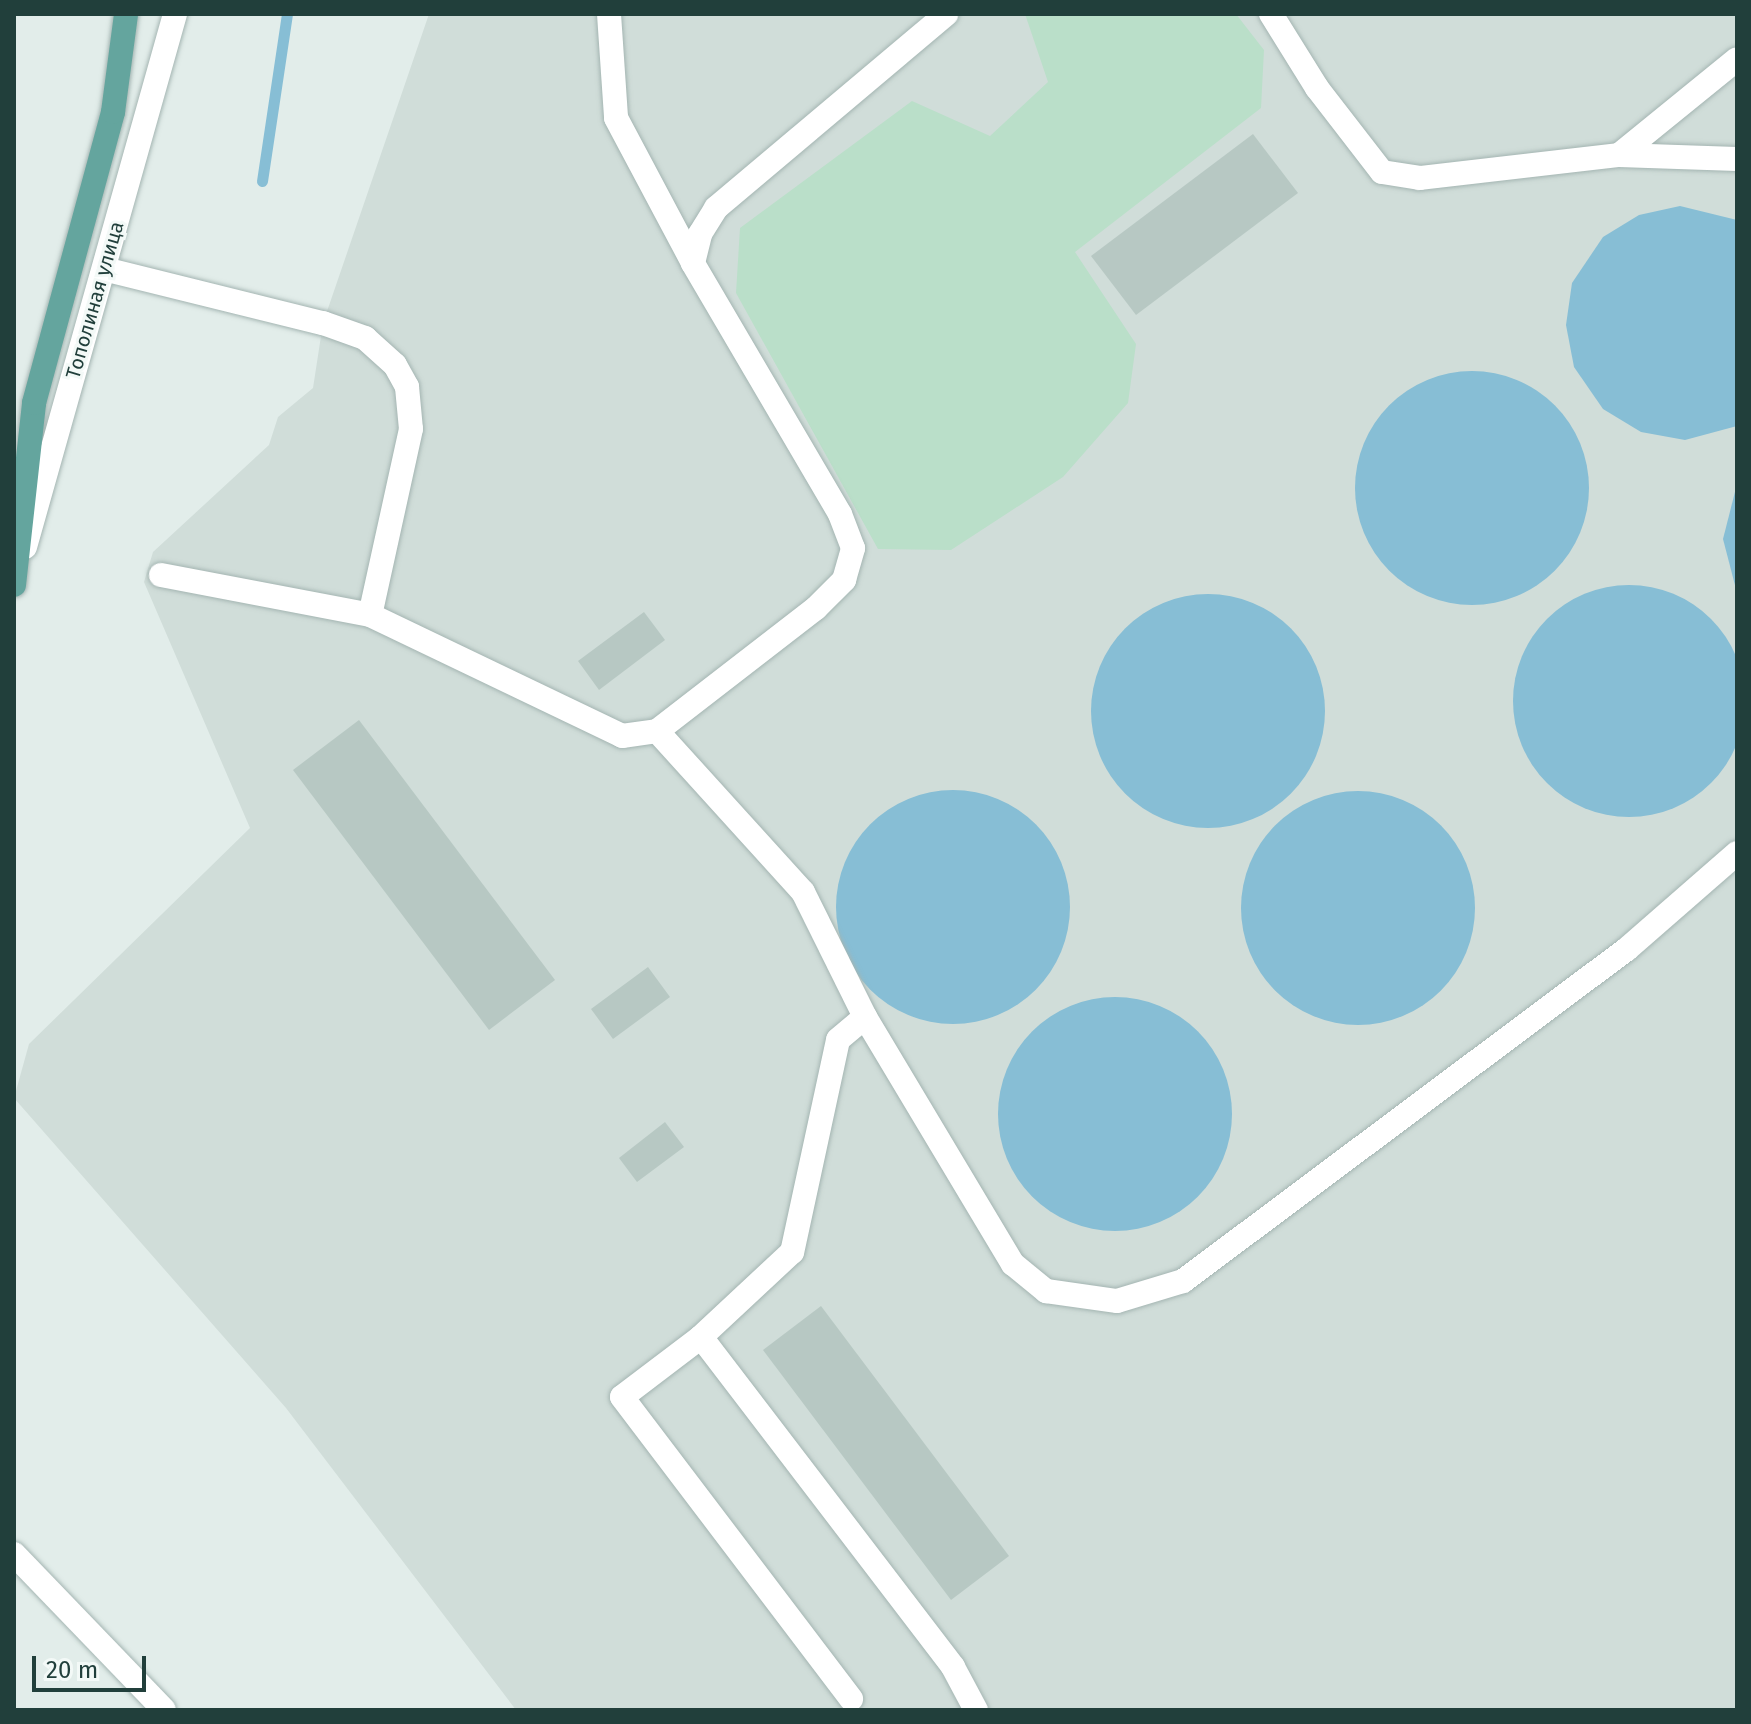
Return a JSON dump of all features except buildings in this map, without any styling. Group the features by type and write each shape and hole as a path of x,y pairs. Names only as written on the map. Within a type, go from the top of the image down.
{"main road":[{"path":"22,558 34,403 113,112 126,14"},
{"name":"Тополиная улица","path":"14,585 22,558"}],"street":[{"name":"Тополиная улица","path":"22,558 175,14"},
{"path":"161,575 370,615 622,736 657,731 816,608 844,580 853,548 840,514 693,263 616,118 609,14"},
{"path":"693,263 716,208 946,14"},
{"path":"1271,14 1317,88 1382,172 1420,178 1619,155 1737,159"},
{"path":"1619,155 1737,59"},
{"path":"104,269 323,323 365,338 395,365 409,397 411,429 370,615"},
{"path":"657,731 803,892 865,1017 1013,1264 1046,1291 1117,1301 1183,1281 1627,949 1737,853"},
{"path":"849,1706 622,1397 701,1337 792,1252 838,1040 865,1017"},
{"path":"701,1337 953,1667 973,1709"},
{"path":"14,1554 164,1710"}],"shaded area":[{"path":"429,14 1737,14 1737,1710 516,1710 286,1408 14,1098 29,1044 250,828 144,582 153,552 269,445 278,417 313,388 323,323"}],"green space":[{"path":"1025,14 1236,14 1264,50 1261,108 1075,252 1136,344 1128,403 1063,477 951,550 878,549 736,293 740,228 912,101 990,136 1048,82"}],"water":[{"path":"1680,206 1737,220 1737,426 1685,440 1641,432 1603,409 1574,367 1566,325 1572,283 1603,237 1639,215"},
{"path":"1472,371 1517,380 1555,405 1580,443 1589,488 1580,533 1555,571 1517,596 1472,605 1427,596 1389,571 1364,533 1355,488 1364,443 1389,405 1427,380"},
{"path":"1737,484 1737,593 1723,539"},
{"path":"1629,585 1673,594 1711,619 1736,657 1745,701 1736,745 1711,783 1673,808 1629,817 1585,808 1547,783 1522,745 1513,701 1522,657 1547,619 1585,594"},
{"path":"1208,594 1253,603 1291,628 1316,666 1325,711 1316,756 1291,794 1253,819 1208,828 1163,819 1125,794 1100,756 1091,711 1100,666 1125,628 1163,603"},
{"path":"953,790 998,799 1036,824 1061,862 1070,907 1061,952 1036,990 998,1015 953,1024 908,1015 870,990 845,952 836,907 845,862 870,824 908,799"},
{"path":"1358,791 1403,800 1441,825 1466,863 1475,908 1466,953 1441,991 1403,1016 1358,1025 1313,1016 1275,991 1250,953 1241,908 1250,863 1275,825 1313,800"},
{"path":"1115,997 1160,1006 1198,1031 1223,1069 1232,1114 1223,1159 1198,1197 1160,1222 1115,1231 1070,1222 1032,1197 1007,1159 998,1114 1007,1069 1032,1031 1070,1006"}],"waterway":[{"path":"262,181 287,14"}]}
